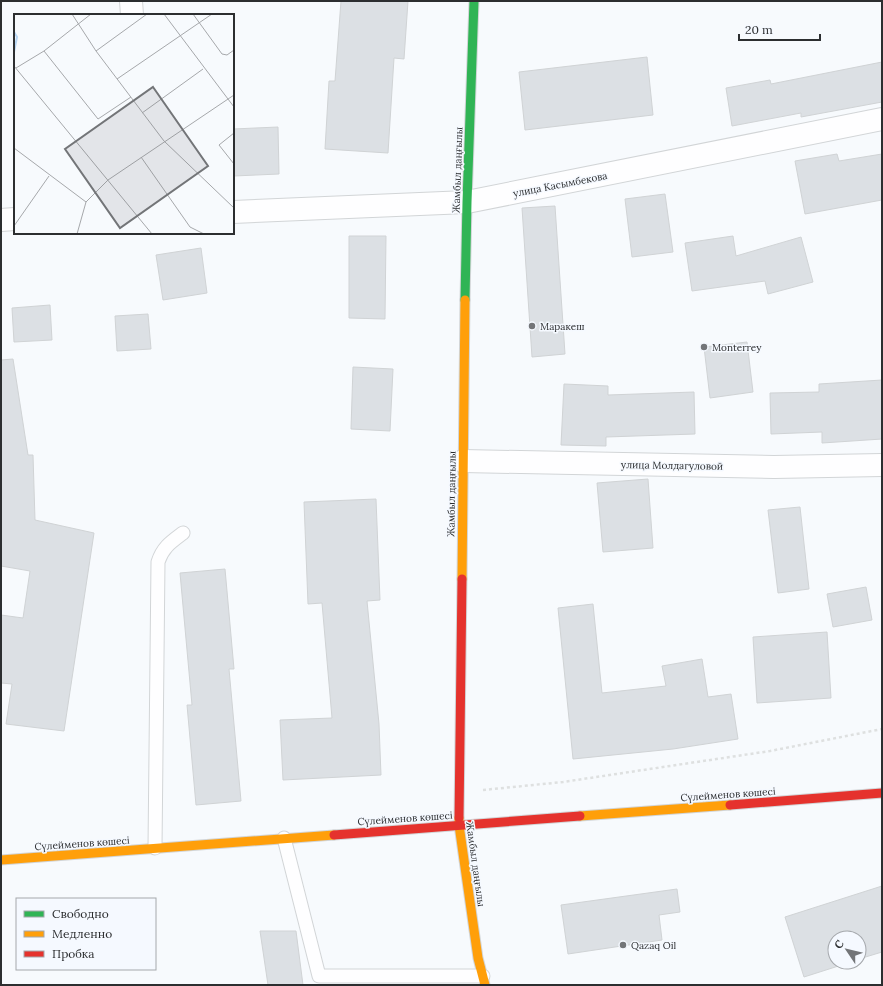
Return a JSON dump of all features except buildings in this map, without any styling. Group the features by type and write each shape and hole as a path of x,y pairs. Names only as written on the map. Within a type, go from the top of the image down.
{"main road":[{"name":"Жамбыл даңғылы","path":"474,1 467,202 459,825 478,958 484,981"},
{"name":"Сүлейменов көшесі","path":"1,860 882,793"}],"street":[{"path":"131,1 132,14"},
{"name":"улица Касымбекова","path":"234,212 467,202 882,119"},
{"path":"1,220 14,219"},
{"name":"улица Молдагуловой","path":"463,461 774,467 882,465"}],"lane":[{"path":"156,848 158,562 160,554 165,547 184,533"},
{"path":"284,838 319,976 484,981"}],"path":[{"path":"459,793 563,782 763,752 882,729"}],"traffic: fast":[{"path":"465,300 474,1"}],"traffic: slow":[{"path":"462,579 465,300"},
{"path":"580,816 730,805"},
{"path":"459,818 478,958 485,985"},
{"path":"1,860 334,835"}],"traffic: jam":[{"path":"459,818 462,579"},
{"path":"730,805 882,793"},
{"path":"334,835 580,816"}],"place":[{"name":"Маракеш","path":"532,326"},
{"name":"Monterrey","path":"704,347"},
{"name":"Qazaq Oil","path":"623,945"}]}
